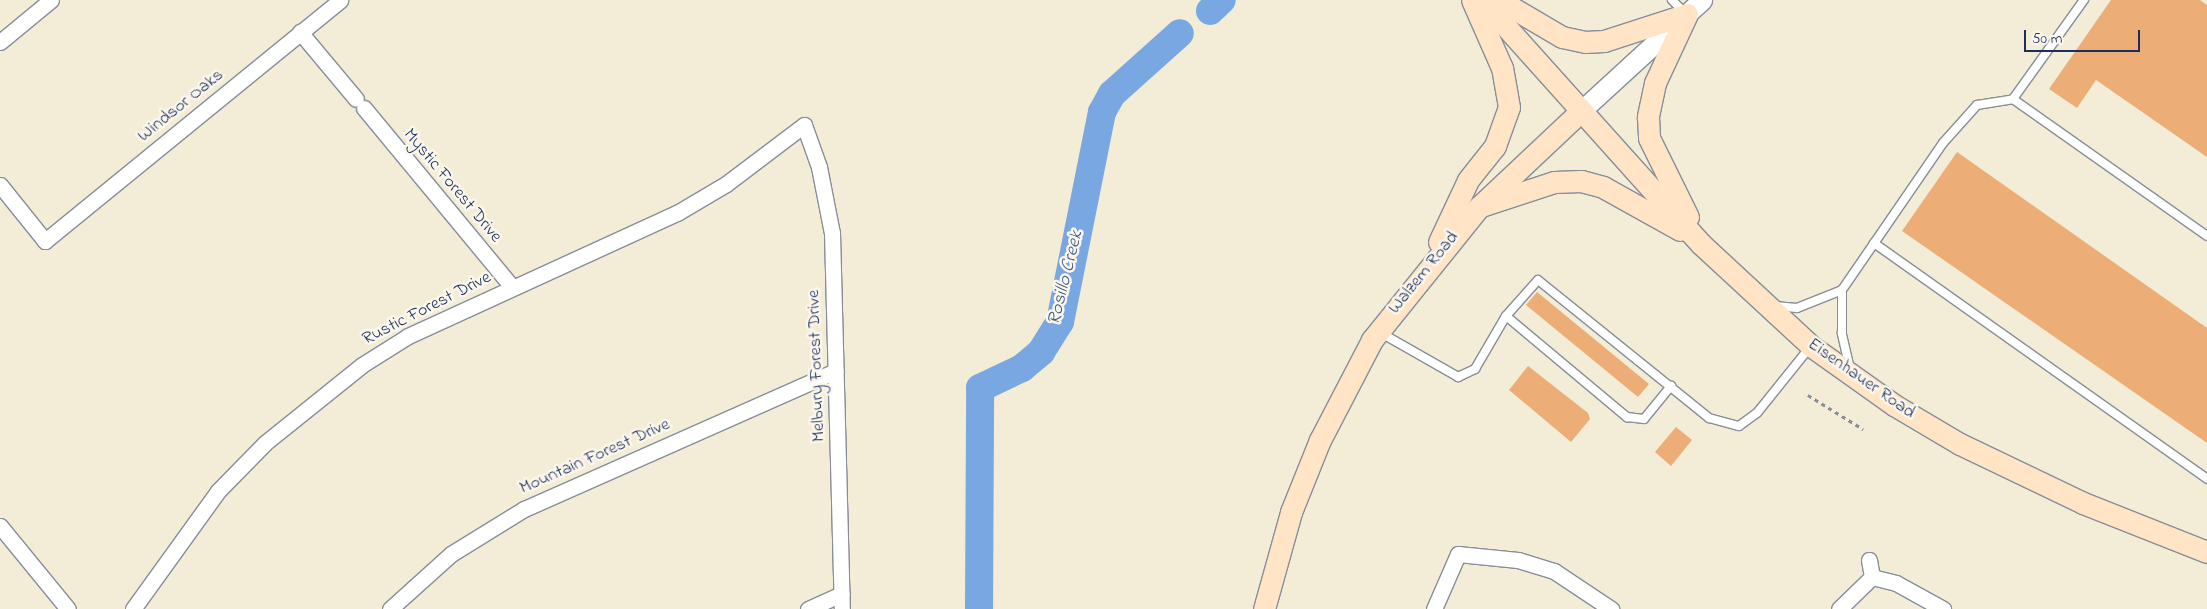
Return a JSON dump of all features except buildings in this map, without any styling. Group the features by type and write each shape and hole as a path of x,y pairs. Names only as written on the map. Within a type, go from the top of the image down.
{"main road":[{"path":"1427,268 1468,180 1495,146 1509,106 1502,68 1472,0"},
{"path":"1482,0 1582,110"},
{"path":"1499,0 1562,37 1585,42 1604,41 1680,7"},
{"path":"1680,7 1655,83 1649,138 1701,244"},
{"name":"Walzem Road","path":"1264,609 1291,512 1320,440 1378,332 1427,268 1479,207 1582,110"},
{"name":"Eisenhauer Road","path":"1582,110 1701,244 1764,305 1811,346 1894,405 2008,468 2153,534 2207,552"},
{"path":"1479,207 1554,182 1581,181 1604,188 1701,244"}],"street":[{"path":"0,42 52,0"},
{"name":"Windsor Oaks","path":"0,185 45,242 340,0"},
{"path":"1582,110 1680,7 1702,0"},
{"name":"Mystic Forest Drive","path":"300,32 512,287"},
{"name":"Rustic Forest Drive","path":"133,609 218,491 302,410 408,336 677,213 726,184 804,125"},
{"name":"Melbury Forest Drive","path":"804,125 819,167 832,234 842,602"},
{"name":"Mountain Forest Drive","path":"390,609 451,554 524,509 836,371"},
{"path":"0,526 68,609"},
{"path":"1434,609 1458,554 1518,560 1554,572 1611,609"},
{"path":"1869,560 1872,576"},
{"path":"1838,609 1872,576"},
{"path":"1872,576 1896,583 1943,609"},
{"path":"808,609 842,602"}],"lane":[{"path":"2013,100 2084,0"},
{"path":"1764,305 1797,308 1842,290 1943,143 1978,105 2013,100 2207,236"},
{"path":"1874,243 2207,479"},
{"path":"1378,332 1458,377 1475,369 1506,316 1529,286 1538,280 1547,284 1709,418 1739,426 1757,413 1811,346"},
{"path":"1842,290 1842,333 1852,375"},
{"path":"1506,316 1627,417 1644,418 1671,386"}],"path":[{"path":"1808,395 1863,429"}],"waterway":[{"name":"Rosillo Creek","path":"1210,11 1222,0"},
{"name":"Rosillo Creek","path":"979,609 980,388 1022,368 1041,352 1060,322 1102,112 1112,94 1180,33"}]}
